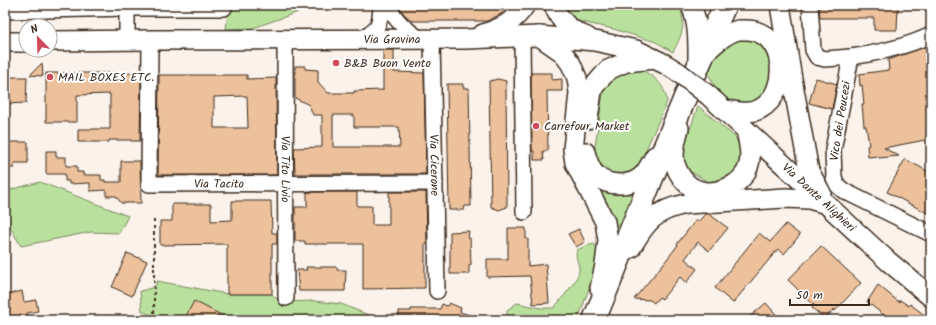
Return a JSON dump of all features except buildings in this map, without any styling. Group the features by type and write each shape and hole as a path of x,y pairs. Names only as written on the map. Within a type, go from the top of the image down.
{"highway":[{"path":"594,316 681,106 693,64 725,5"}],"main road":[{"path":"466,39 510,23 519,15 525,5"},
{"path":"554,5 556,12 564,23 576,32 596,41"},
{"path":"691,5 698,40 693,64"},
{"path":"780,5 809,172 827,205"},
{"path":"693,64 716,42 738,30 754,30 769,41 777,51 780,69 778,86 771,100 760,109 747,113 724,110"},
{"name":"Via Gravina","path":"58,41 466,39 531,37 596,41 636,50 654,59 693,64"},
{"path":"531,37 562,52 571,64 577,78 579,93 573,148 575,163 605,222 608,240 606,265 594,316"},
{"path":"5,42 18,42"},
{"path":"654,59 626,62 608,70 595,85 592,91 585,150 588,162 594,174 602,181 612,184 633,182 643,176 667,137"},
{"name":"Via Dante Alighieri","path":"693,64 708,95 888,262 931,297"},
{"path":"681,106 679,128 674,149 675,163 681,177 692,187 714,191 726,189 744,176 750,164 746,130"},
{"path":"594,316 644,226 658,214 671,207 686,204 785,198 809,199 827,205"}],"street":[{"path":"5,10 127,7 224,8 225,5"},
{"path":"362,39 373,32 378,26 381,5"},
{"path":"388,5 393,15 402,25 426,39"},
{"path":"810,5 813,50 817,57 825,59 871,54 905,45 931,35"},
{"path":"127,7 127,40"},
{"path":"524,212 531,37"},
{"name":"Via Tito Livio","path":"285,39 286,298"},
{"name":"Via Cicerone","path":"426,39 435,183 437,291"},
{"name":"Via Tacito","path":"150,40 149,184 435,183"},
{"name":"Vico dei Peucezi","path":"851,57 833,150 834,178 838,186 844,191 931,234"}],"path":[{"path":"154,218 154,320"}],"green space":[{"path":"229,5 305,5 307,9 253,28 226,29"},
{"path":"561,5 679,5 683,18 681,35 673,52 656,42 613,29 568,19"},
{"path":"741,33 767,47 777,75 758,105 738,107 723,97 715,87 708,73 706,61"},
{"path":"635,67 657,80 664,90 667,102 640,163 632,171 616,175 601,165 594,153 604,86 613,74"},
{"path":"698,106 735,137 742,151 738,170 730,179 718,183 709,182 689,171 684,162 684,147"},
{"path":"587,173 634,191 615,240"},
{"path":"40,182 128,216 119,233 91,232 21,246 5,218 5,191"},
{"path":"594,244 601,254 578,320 507,320 507,310 517,303 541,308 554,308 578,275 579,268 576,256 577,250"},
{"path":"157,281 227,294 272,294 280,302 314,301 341,304 381,320 172,320 163,315 157,318 142,311 140,291 155,287"}],"place":[{"name":"B&B Buon Vento","path":"336,63"},
{"name":"MAIL BOXES ETC.","path":"50,77"},
{"name":"Carrefour Market","path":"536,126"}]}
